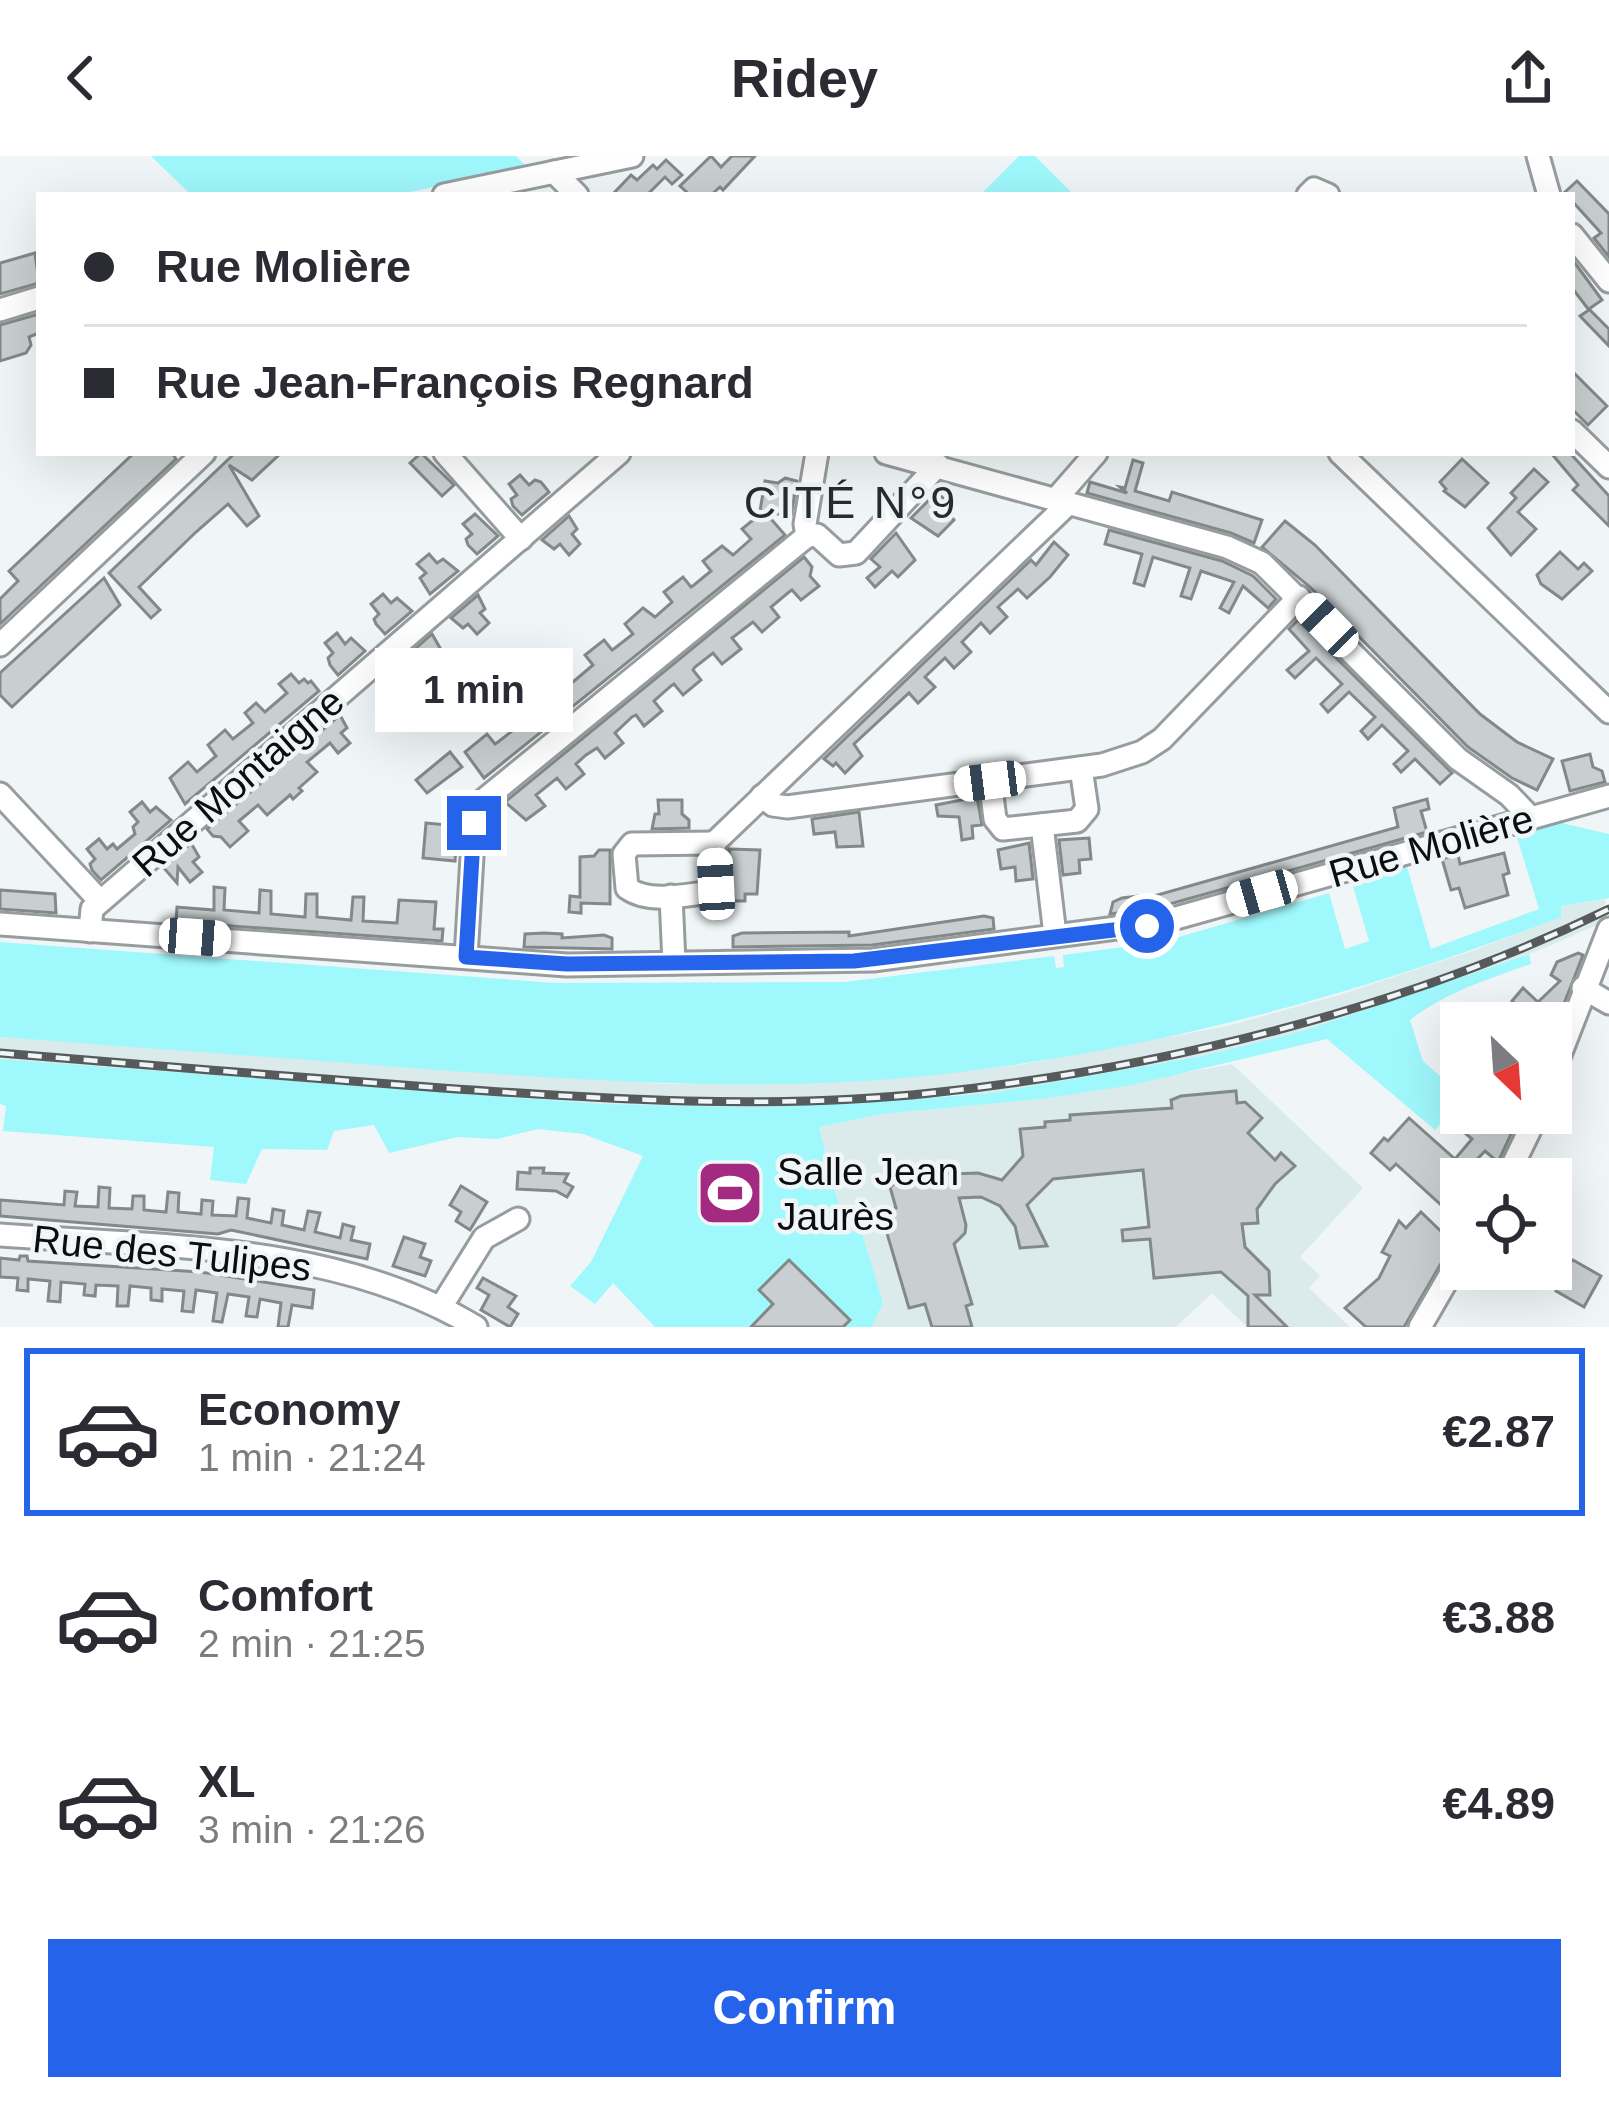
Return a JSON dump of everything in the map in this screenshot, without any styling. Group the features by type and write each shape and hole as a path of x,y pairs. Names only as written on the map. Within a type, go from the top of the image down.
{"street":[{"path":"484,190 589,161 632,156"},
{"path":"1538,156 1547,189"},
{"path":"554,172 574,192"},
{"path":"1575,239 1609,281"},
{"path":"0,310 36,299"},
{"path":"1575,433 1609,467"},
{"path":"0,645 201,456"},
{"path":"448,456 521,538"},
{"name":"Rue Montaigne","path":"90,931 92,908 616,456"},
{"path":"807,536 816,456"},
{"path":"899,456 1246,554 1299,596 1458,759 1509,795 1531,818"},
{"path":"714,843 716,884 711,892 670,896 636,894 627,888 624,854 632,844 714,843 1062,502 1094,456"},
{"path":"1343,456 1609,712"},
{"path":"466,957 474,823 480,803 807,536 817,535 839,555 856,553 938,465"},
{"path":"762,796 773,806 787,807 1126,758 1162,739 1299,596"},
{"path":"990,781 1000,827 1008,830 1076,821 1086,813 1081,768"},
{"path":"0,794 100,902"},
{"name":"Rue Molière","path":"0,924 567,964 873,960 1162,922 1609,796"},
{"name":"Rue Molière","path":"1575,805 1609,818"},
{"path":"1042,825 1055,935"},
{"path":"670,896 674,963"},
{"path":"1572,1019 1608,931"},
{"path":"1583,988 1609,1003"},
{"path":"441,1306 484,1238 518,1219"},
{"name":"Rue des Tulipes","path":"0,1235 273,1258 366,1279 441,1306 476,1327"},
{"path":"1420,1327 1441,1290"}],"shaded area":[{"path":"151,156 516,156 527,167 410,192 188,192"},
{"path":"1019,156 1035,156 1071,192 983,192"},
{"path":"1557,822 1609,834 1609,898 1561,906 1561,917 1319,998 1155,1039 988,1068 843,1082 664,1083 0,1037 0,942 556,983 845,982 1054,956 1056,968 1064,967 1063,955 1162,942 1329,893 1345,949 1369,941 1350,876 1405,860 1431,949 1539,909 1515,831"},
{"path":"1606,899 1600,924 1542,949 1303,1031 1202,1056 992,1093 752,1107 604,1104 0,1059 0,1037 667,1084 900,1078 1025,1064 1227,1026 1475,950 1560,917 1560,906"},
{"path":"1529,954 1531,964 1453,994 1410,1020 1423,1061 1440,1076 1440,1124 1435,1130 1327,1039 1132,1085 882,1114 819,1127 846,1234 861,1230 883,1302 872,1327 655,1327 613,1283 595,1304 570,1286 591,1262 643,1156 583,1134 538,1129 497,1139 458,1137 389,1153 374,1125 334,1131 327,1150 262,1149 246,1184 210,1180 214,1147 3,1131 6,1106 0,1104 0,1059 603,1104 860,1103 992,1093 1202,1056 1303,1031"},
{"path":"1232,1064 1363,1188 1300,1257 1320,1276 1309,1288 1350,1327 1247,1327 1212,1293 1176,1327 872,1327 883,1302 861,1230 846,1234 819,1127 882,1114 1041,1099"}],"building":[{"path":"711,156 721,167 732,156 755,156 723,190 687,192 680,186"},
{"path":"666,160 682,175 672,184 665,177 650,192 615,192 631,175 637,180 653,165 657,169"},
{"path":"1577,181 1609,214 1609,257 1594,238 1601,233 1575,204 1575,192 1565,192"},
{"path":"35,253 36,284 0,294 0,263"},
{"path":"1575,263 1602,300 1589,309 1609,329 1609,346 1580,316 1589,310 1575,292"},
{"path":"36,315 36,334 29,337 26,353 0,361 0,325"},
{"path":"1575,374 1607,406 1588,425 1575,412"},
{"path":"131,456 174,456 0,624 0,599 18,581 9,571"},
{"path":"232,456 278,456 252,480 229,465 259,516 247,526 228,504 196,532 139,587 160,610 151,618 109,573"},
{"path":"424,456 454,485 442,496 410,463"},
{"path":"1554,456 1573,456 1609,496 1609,526 1573,490 1578,485"},
{"path":"1462,459 1488,483 1465,507 1440,482"},
{"path":"1133,460 1143,463 1135,491 1169,501 1172,492 1262,520 1254,543 1087,493 1090,482 1127,493 1120,487 1125,488"},
{"path":"1534,469 1548,482 1518,512 1536,529 1511,555 1488,528 1516,498 1511,493"},
{"path":"520,475 529,485 541,482 549,492 522,515 513,506 511,499 517,495 509,484"},
{"path":"785,478 797,481 791,516 765,512 785,535 484,778 465,752 487,734 495,744 516,728 508,718 526,703 537,711 554,697 546,687 565,672 573,682 593,665 585,655 604,640 612,650 633,634 625,624 643,608 655,617 672,602 664,592 683,577 694,585 711,571 703,561 722,546 733,555 751,539 742,529 764,511 760,511 765,481 778,483"},
{"path":"937,492 954,520 938,536 911,518"},
{"path":"475,514 498,536 477,554 468,545 466,539 472,534 463,524"},
{"path":"569,516 577,529 572,534 580,544 569,555 560,544 554,549 542,540"},
{"path":"1285,521 1315,545 1480,714 1517,742 1553,759 1537,790 1468,747 1310,587 1262,547"},
{"path":"1109,530 1222,561 1253,576 1276,599 1268,608 1243,586 1229,613 1220,608 1234,582 1201,571 1191,599 1181,596 1190,568 1153,557 1144,586 1134,583 1142,554 1105,544"},
{"path":"896,533 915,560 898,577 892,571 875,587 867,578 880,567 871,559"},
{"path":"1054,542 1068,555 1050,577 1027,598 1018,589 998,607 1007,617 990,633 981,623 962,642 971,652 954,668 945,658 925,677 935,687 918,703 909,693 854,744 862,756 845,773 824,759 1031,560 1036,565"},
{"path":"1560,552 1578,569 1584,563 1592,571 1562,599 1541,584 1537,575"},
{"path":"429,554 437,563 443,559 458,571 430,594 420,578 426,573 417,564"},
{"path":"804,557 819,586 801,600 789,592 771,607 779,617 762,632 753,622 732,638 741,649 722,664 713,653 695,667 701,680 683,695 671,686 654,701 662,711 644,726 636,715 632,717 615,733 623,743 605,758 597,748 586,755 576,764 584,774 566,789 557,778 536,795 545,806 526,820 505,802"},
{"path":"104,578 120,605 12,707 0,695 0,673"},
{"path":"383,594 391,603 397,598 412,611 385,634 376,624 379,614 371,604"},
{"path":"478,595 485,609 480,613 489,623 477,634 468,624 463,628 451,618"},
{"path":"1298,620 1452,773 1440,784 1415,759 1401,772 1394,764 1408,751 1382,725 1368,739 1361,731 1375,717 1349,692 1328,712 1321,704 1342,684 1316,658 1295,678 1287,670 1309,651 1289,629"},
{"path":"337,633 345,644 351,638 365,651 338,675 328,658 333,653 325,643"},
{"path":"432,634 440,648 434,653 443,663 431,674 422,664 416,668 405,658"},
{"path":"291,674 299,683 311,681 319,691 185,804 170,778 188,762 197,772 216,756 208,745 225,730 233,739 253,723 245,713 256,703 265,712 287,693 279,684"},
{"path":"340,715 347,728 341,733 350,743 338,753 330,743 307,762 317,772 299,788 302,791 267,815 258,805 239,821 248,831 230,847 213,836 207,829"},
{"path":"450,752 462,767 427,793 416,780"},
{"path":"1590,754 1605,782 1570,791 1562,761"},
{"path":"977,797 982,825 972,826 973,838 962,840 959,817 938,816 936,805"},
{"path":"1427,799 1429,809 1421,811 1427,832 1159,907 1110,914 1113,902 1122,898 1139,896 1140,900 1398,827 1394,808"},
{"path":"658,800 682,800 689,828 652,829 655,814 659,814"},
{"path":"142,802 150,812 156,807 171,820 101,880 92,870 95,859 87,849 99,839 107,849 113,844 117,849 135,834 133,827 138,822 130,812"},
{"path":"859,812 863,846 837,847 835,832 814,834 812,819"},
{"path":"426,823 458,826 455,861 423,858"},
{"path":"1089,838 1091,859 1079,860 1080,873 1063,875 1059,840"},
{"path":"191,843 199,857 193,862 202,872 190,882 178,867 177,883 163,867"},
{"path":"1029,843 1033,879 1016,881 1015,867 1001,869 998,850"},
{"path":"729,849 760,850 757,894 745,894 745,901 734,901"},
{"path":"599,850 610,850 610,904 581,903 581,913 569,912 570,896 580,897 580,857 594,856"},
{"path":"1504,853 1508,895 1465,908 1459,888 1451,890 1442,859 1458,854 1460,864"},
{"path":"214,887 225,888 224,910 259,913 260,890 271,891 271,914 305,917 306,894 317,894 317,917 351,920 353,897 364,897 363,921 397,923 399,900 436,902 434,929 443,929 442,941 176,922 177,907 214,910"},
{"path":"0,890 55,894 56,913 0,909"},
{"path":"993,918 994,929 872,945 733,947 733,936 742,933 849,932 849,936"},
{"path":"525,934 562,934 562,938 604,935 612,938 612,949 524,947"},
{"path":"1583,955 1565,1002 1538,1002 1560,981 1551,975 1557,962"},
{"path":"1523,988 1538,1002 1513,1002"},
{"path":"1236,1091 1237,1103 1245,1102 1262,1118 1248,1133 1275,1160 1281,1153 1295,1166 1257,1209 1258,1223 1242,1224 1245,1247 1269,1271 1270,1295 1255,1295 1287,1327 1248,1327 1248,1296 1221,1272 1154,1278 1150,1239 1123,1241 1122,1230 1149,1227 1143,1170 1053,1179 1027,1205 1047,1246 1020,1248 1015,1226 1000,1206 981,1197 959,1198 966,1225 954,1244 972,1304 966,1306 972,1327 932,1327 925,1304 909,1308 881,1213 896,1208 890,1187 906,1175 948,1170 1002,1180 1023,1156 1020,1129 1070,1120 1070,1115 1172,1108 1171,1100 1181,1096"},
{"path":"1409,1118 1454,1158 1440,1158 1440,1204 1396,1164 1390,1170 1371,1153"},
{"path":"1466,1134 1511,1134 1500,1158 1485,1151 1478,1158 1456,1158 1472,1139"},
{"path":"530,1168 568,1174 564,1182 573,1187 567,1197 556,1191 517,1189 518,1172 530,1173"},
{"path":"461,1186 487,1202 470,1230 456,1221 461,1212 450,1205"},
{"path":"99,1187 110,1188 109,1208 132,1209 133,1196 144,1196 144,1210 166,1212 168,1192 179,1193 178,1212 201,1214 202,1200 213,1201 212,1215 236,1216 238,1198 249,1199 247,1218 271,1223 273,1209 284,1211 282,1225 304,1230 308,1211 320,1213 315,1232 340,1238 343,1224 354,1227 351,1240 370,1244 367,1259 231,1230 218,1234 0,1216 0,1200 64,1205 65,1191 77,1192 75,1206 98,1207"},
{"path":"1421,1212 1440,1230 1440,1265 1404,1327 1366,1327 1345,1308 1379,1278 1390,1256 1382,1252 1399,1221 1406,1228"},
{"path":"404,1237 425,1244 420,1257 431,1261 425,1276 393,1266"},
{"path":"27,1256 28,1261 200,1272 314,1290 312,1308 292,1305 288,1327 278,1327 281,1303 260,1299 257,1317 246,1316 249,1297 228,1294 222,1322 213,1321 217,1293 196,1290 193,1312 182,1311 184,1291 162,1289 162,1301 151,1300 151,1288 130,1286 128,1306 117,1306 118,1286 96,1285 95,1296 84,1295 85,1284 61,1282 60,1302 48,1301 50,1281 28,1279 28,1291 17,1290 18,1278 0,1277 0,1258 19,1260"},
{"path":"789,1260 850,1320 843,1327 751,1327 773,1304 759,1290"},
{"path":"1572,1261 1601,1276 1584,1307 1556,1291 1572,1290"},
{"path":"483,1278 516,1296 508,1307 518,1314 510,1327 481,1310 489,1295 477,1288"}],"railway":[{"path":"0,1053 625,1099 809,1101 931,1093 1104,1068 1278,1030 1448,977 1609,909"}],"place":[{"name":"Salle Jean Jaurès","path":"730,1193"}],"district":[{"name":"CITÉ N°9","path":"851,502"}],"route":[{"path":"474,823 466,957 567,964 854,961 1147,926"}]}
